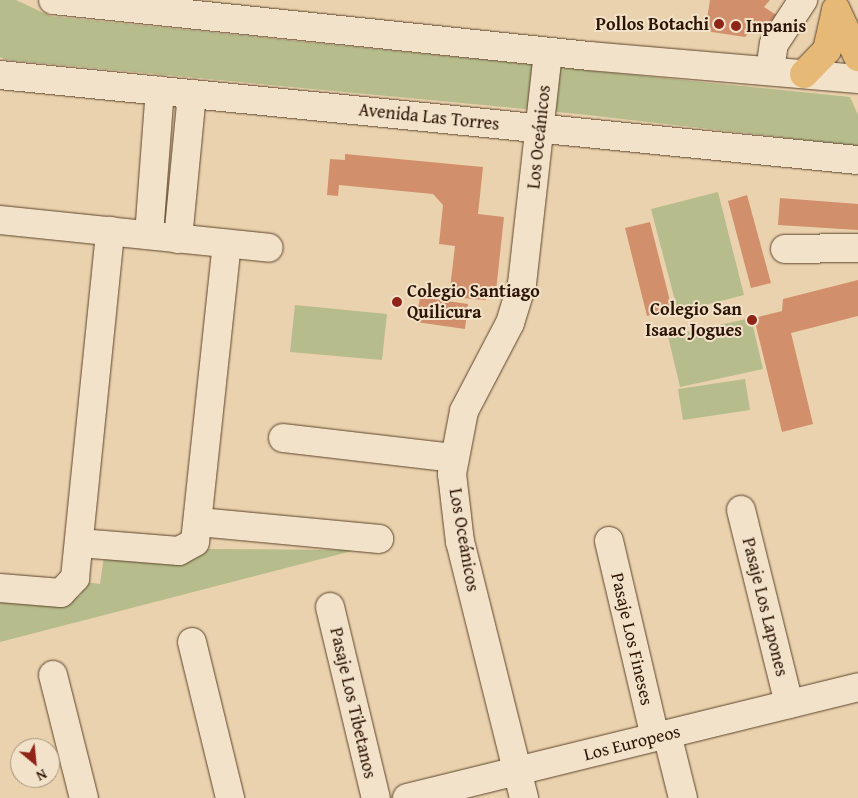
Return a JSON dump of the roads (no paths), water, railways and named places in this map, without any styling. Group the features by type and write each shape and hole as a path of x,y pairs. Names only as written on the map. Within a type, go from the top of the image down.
{"main road":[{"path":"833,5 858,57"},
{"path":"804,74 827,50 833,5"}],"street":[{"path":"53,0 548,52 858,79"},
{"path":"770,71 774,44 803,0"},
{"name":"Los Oceánicos","path":"524,798 460,542 454,458 464,410 517,304 526,263 548,52"},
{"name":"Avenida Las Torres","path":"0,74 858,160"},
{"path":"149,235 160,90"},
{"path":"178,239 192,94"},
{"path":"0,220 269,248"},
{"path":"0,588 54,594 68,590 75,578 110,231"},
{"path":"79,543 179,551 194,542 199,522 227,244"},
{"path":"785,249 858,248"},
{"path":"283,438 454,458"},
{"name":"Pasaje Los Lapones","path":"742,510 789,704"},
{"path":"199,522 379,539"},
{"name":"Pasaje Los Fineses","path":"609,541 661,736 683,798"},
{"name":"Pasaje Los Tibetanos","path":"330,607 376,798"},
{"path":"192,642 230,798"},
{"path":"53,676 84,798"},
{"name":"Los Europeos","path":"407,798 858,687"}],"place":[{"name":"Pollos Botachi","path":"719,24"},
{"name":"Inpanis","path":"736,26"},
{"name":"Colegio Santiago Quilicura","path":"397,302"},
{"name":"Colegio San Isaac Jogues","path":"752,320"}]}
